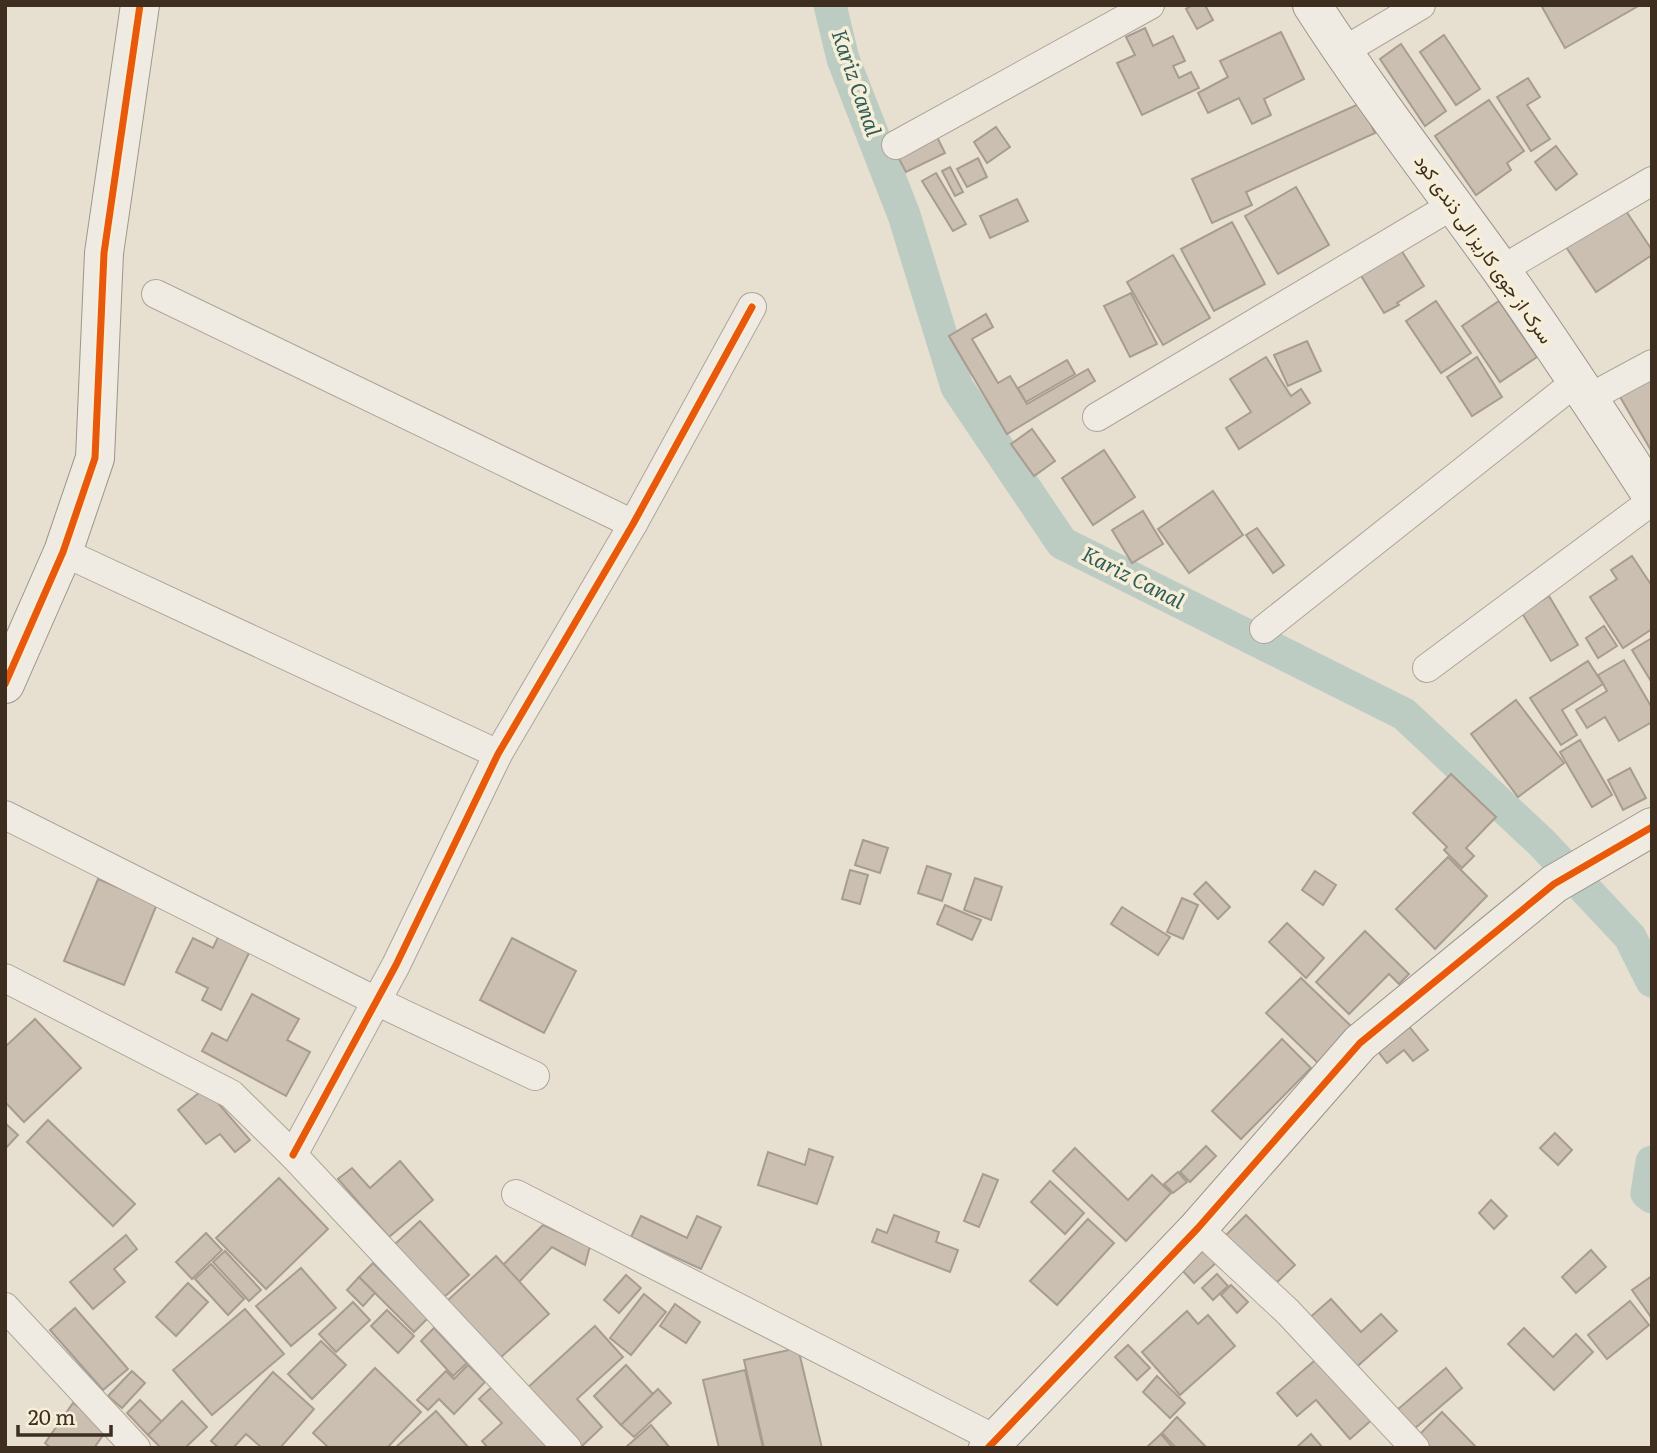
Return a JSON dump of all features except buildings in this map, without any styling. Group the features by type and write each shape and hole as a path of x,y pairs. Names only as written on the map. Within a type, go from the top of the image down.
{"street":[{"path":"5,684 63,552 95,458 104,253 140,5"},
{"path":"896,145 1150,5"},
{"name":"سرک از جوی کاریز الی ذندی کود","path":"1312,5 1342,52 1501,270 1583,390 1652,499"},
{"path":"1342,52 1421,5"},
{"path":"1501,270 1652,181"},
{"path":"1097,417 1453,205"},
{"path":"156,294 633,524"},
{"path":"293,1155 396,965 498,754 633,524 752,307"},
{"path":"1264,629 1583,390 1652,364"},
{"path":"1427,668 1652,499"},
{"path":"63,552 498,754"},
{"path":"5,815 376,1001 535,1076"},
{"path":"516,1194 992,1444 1198,1228 1360,1043 1554,884 1652,827"},
{"path":"5,978 231,1094 293,1155 566,1448"},
{"path":"1198,1228 1288,1312 1415,1448"},
{"path":"5,1307 136,1448"}],"waterway":[{"name":"Kariz Canal","path":"830,5 843,59 904,215 957,387 1062,543 1404,714 1542,843 1630,937 1652,981"},
{"name":"Kariz Canal","path":"1652,1162 1647,1193 1652,1197"}],"cycle path":[{"path":"5,684 63,552 95,458 104,253 140,5"},
{"path":"293,1155 396,965 498,754 633,524 752,307"},
{"path":"988,1448 1198,1228 1360,1043 1554,884 1652,827"}]}
